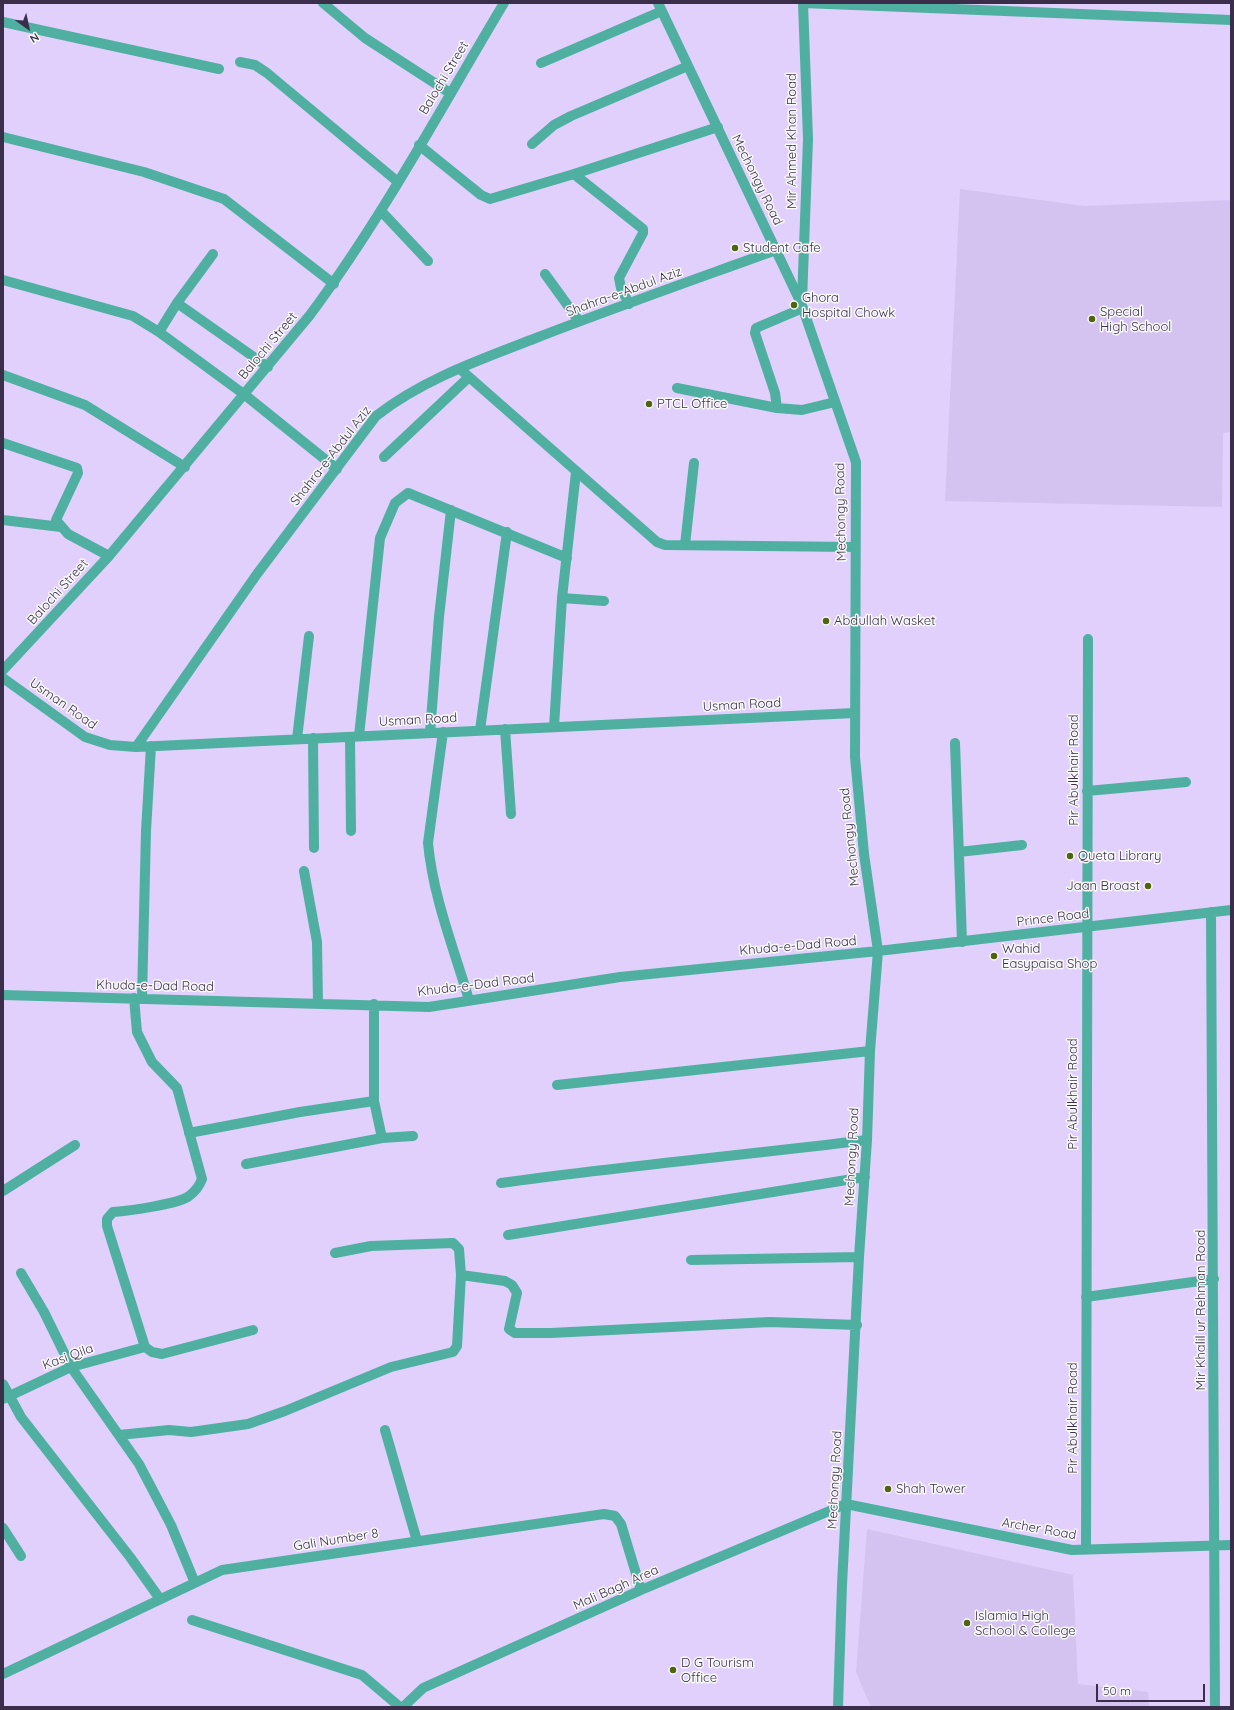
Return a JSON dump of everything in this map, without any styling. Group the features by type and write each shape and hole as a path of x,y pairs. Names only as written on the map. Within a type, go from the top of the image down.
{"street":[{"path":"323,3 365,38 450,93"},
{"name":"Balochi Street","path":"3,670 109,556 245,395 334,284 381,211 504,3"},
{"path":"803,3 1231,20"},
{"name":"Mir Ahmed Khan Road","path":"802,305 808,139 803,3"},
{"path":"541,63 660,7"},
{"name":"Mechongy Road","path":"660,7 802,305 856,462 855,756 864,854 878,951 870,1051 867,1140 859,1258 846,1504 838,1707"},
{"path":"3,22 219,69"},
{"path":"240,62 255,65 267,73 398,182"},
{"path":"532,144 554,125 571,116 688,66"},
{"path":"419,145 481,195 490,199 574,174 718,127"},
{"path":"3,137 144,172 224,199 334,284"},
{"path":"574,174 642,229 643,233 619,278 621,288 629,304"},
{"path":"381,211 428,262"},
{"name":"Shahra-e-Abdul Aziz","path":"136,747 257,574 376,416 396,400 460,368 578,321 629,304 776,250"},
{"path":"159,332 177,303 213,254"},
{"path":"545,274 578,321"},
{"path":"3,280 133,316 159,332 245,395 337,469"},
{"path":"177,303 268,367"},
{"path":"777,408 775,393 755,333 756,328 802,305"},
{"path":"460,368 657,542 665,545 855,547"},
{"path":"3,375 85,405 184,467"},
{"path":"384,457 469,377"},
{"path":"677,388 777,408 802,410 835,402"},
{"path":"3,443 77,468 78,473 56,520 68,534 109,556"},
{"path":"685,545 694,463"},
{"path":"554,727 562,598 576,472"},
{"path":"351,831 354,736 373,593 377,577 380,538 395,503 408,493 507,532 567,558"},
{"path":"430,733 439,617 451,510"},
{"path":"3,520 61,527"},
{"path":"480,730 507,532"},
{"path":"562,598 604,601"},
{"path":"297,739 309,636"},
{"name":"Pir Abulkhair Road","path":"1086,1549 1086,927 1088,639"},
{"name":"Usman Road","path":"3,678 85,737 110,745 136,747 855,713"},
{"path":"505,729 510,814"},
{"path":"443,732 428,843 434,882 469,1000"},
{"path":"313,738 314,848"},
{"path":"955,743 962,942"},
{"path":"151,746 137,1032 152,1062 177,1088 202,1179 199,1188 188,1197 133,1211 113,1212 107,1219 106,1226 145,1346 152,1352 162,1354 254,1330"},
{"path":"1087,791 1186,782"},
{"path":"959,852 1022,845"},
{"path":"304,871 317,942 318,1003"},
{"name":"Prince Road","path":"878,951 1231,910"},
{"name":"Mir Khalil ur Rehman Road","path":"1211,912 1215,1707"},
{"name":"Khuda-e-Dad Road","path":"3,995 374,1004 429,1007 620,977 878,951"},
{"path":"374,1004 374,1101 382,1138"},
{"path":"558,1085 870,1051"},
{"path":"189,1133 300,1112 374,1101"},
{"path":"246,1164 382,1138 413,1136"},
{"path":"501,1183 579,1172 747,1155 867,1140"},
{"path":"3,1191 75,1145"},
{"path":"508,1235 865,1177"},
{"path":"119,1435 169,1430 191,1432 248,1424 285,1411 391,1367 454,1352 457,1346 461,1275 459,1249 453,1243 371,1246 335,1253"},
{"path":"691,1260 859,1258"},
{"path":"21,1273 44,1312 72,1367 140,1464 171,1525 195,1583"},
{"path":"461,1275 505,1281 512,1285 517,1293 509,1329 515,1333 551,1333 770,1322 856,1325"},
{"path":"1086,1297 1214,1279"},
{"name":"Kasi Qila","path":"6,1397 72,1367 145,1346"},
{"path":"3,1384 6,1397 130,1557 160,1600"},
{"path":"385,1430 418,1541"},
{"name":"Archer Road","path":"846,1504 1072,1550 1231,1545"},
{"name":"Mali Bagh Area","path":"403,1707 422,1688 641,1590 846,1504"},
{"name":"Gali Number 8","path":"3,1674 222,1570 604,1514 615,1516 621,1524 641,1590"},
{"path":"3,1528 21,1556"},
{"path":"192,1620 362,1675 400,1707"}],"shaded area":[{"name":"Special High School","path":"960,189 1084,206 1231,200 1231,432 1223,433 1222,507 945,501"},
{"name":"Islamia High School & College","path":"867,1529 1073,1575 1078,1684 1148,1692 1149,1707 871,1707 856,1672"}],"place":[{"name":"Student Cafe","path":"735,248"},
{"name":"Ghora Hospital Chowk","path":"794,305"},
{"name":"Special High School","path":"1092,319"},
{"name":"PTCL Office","path":"649,404"},
{"name":"Abdullah Wasket","path":"826,621"},
{"name":"Queta Library","path":"1070,856"},
{"name":"Jaan Broast","path":"1148,886"},
{"name":"Wahid Easypaisa Shop","path":"994,956"},
{"name":"Shah Tower","path":"888,1489"},
{"name":"Islamia High School & College","path":"967,1623"},
{"name":"D G Tourism Office","path":"673,1670"}]}
